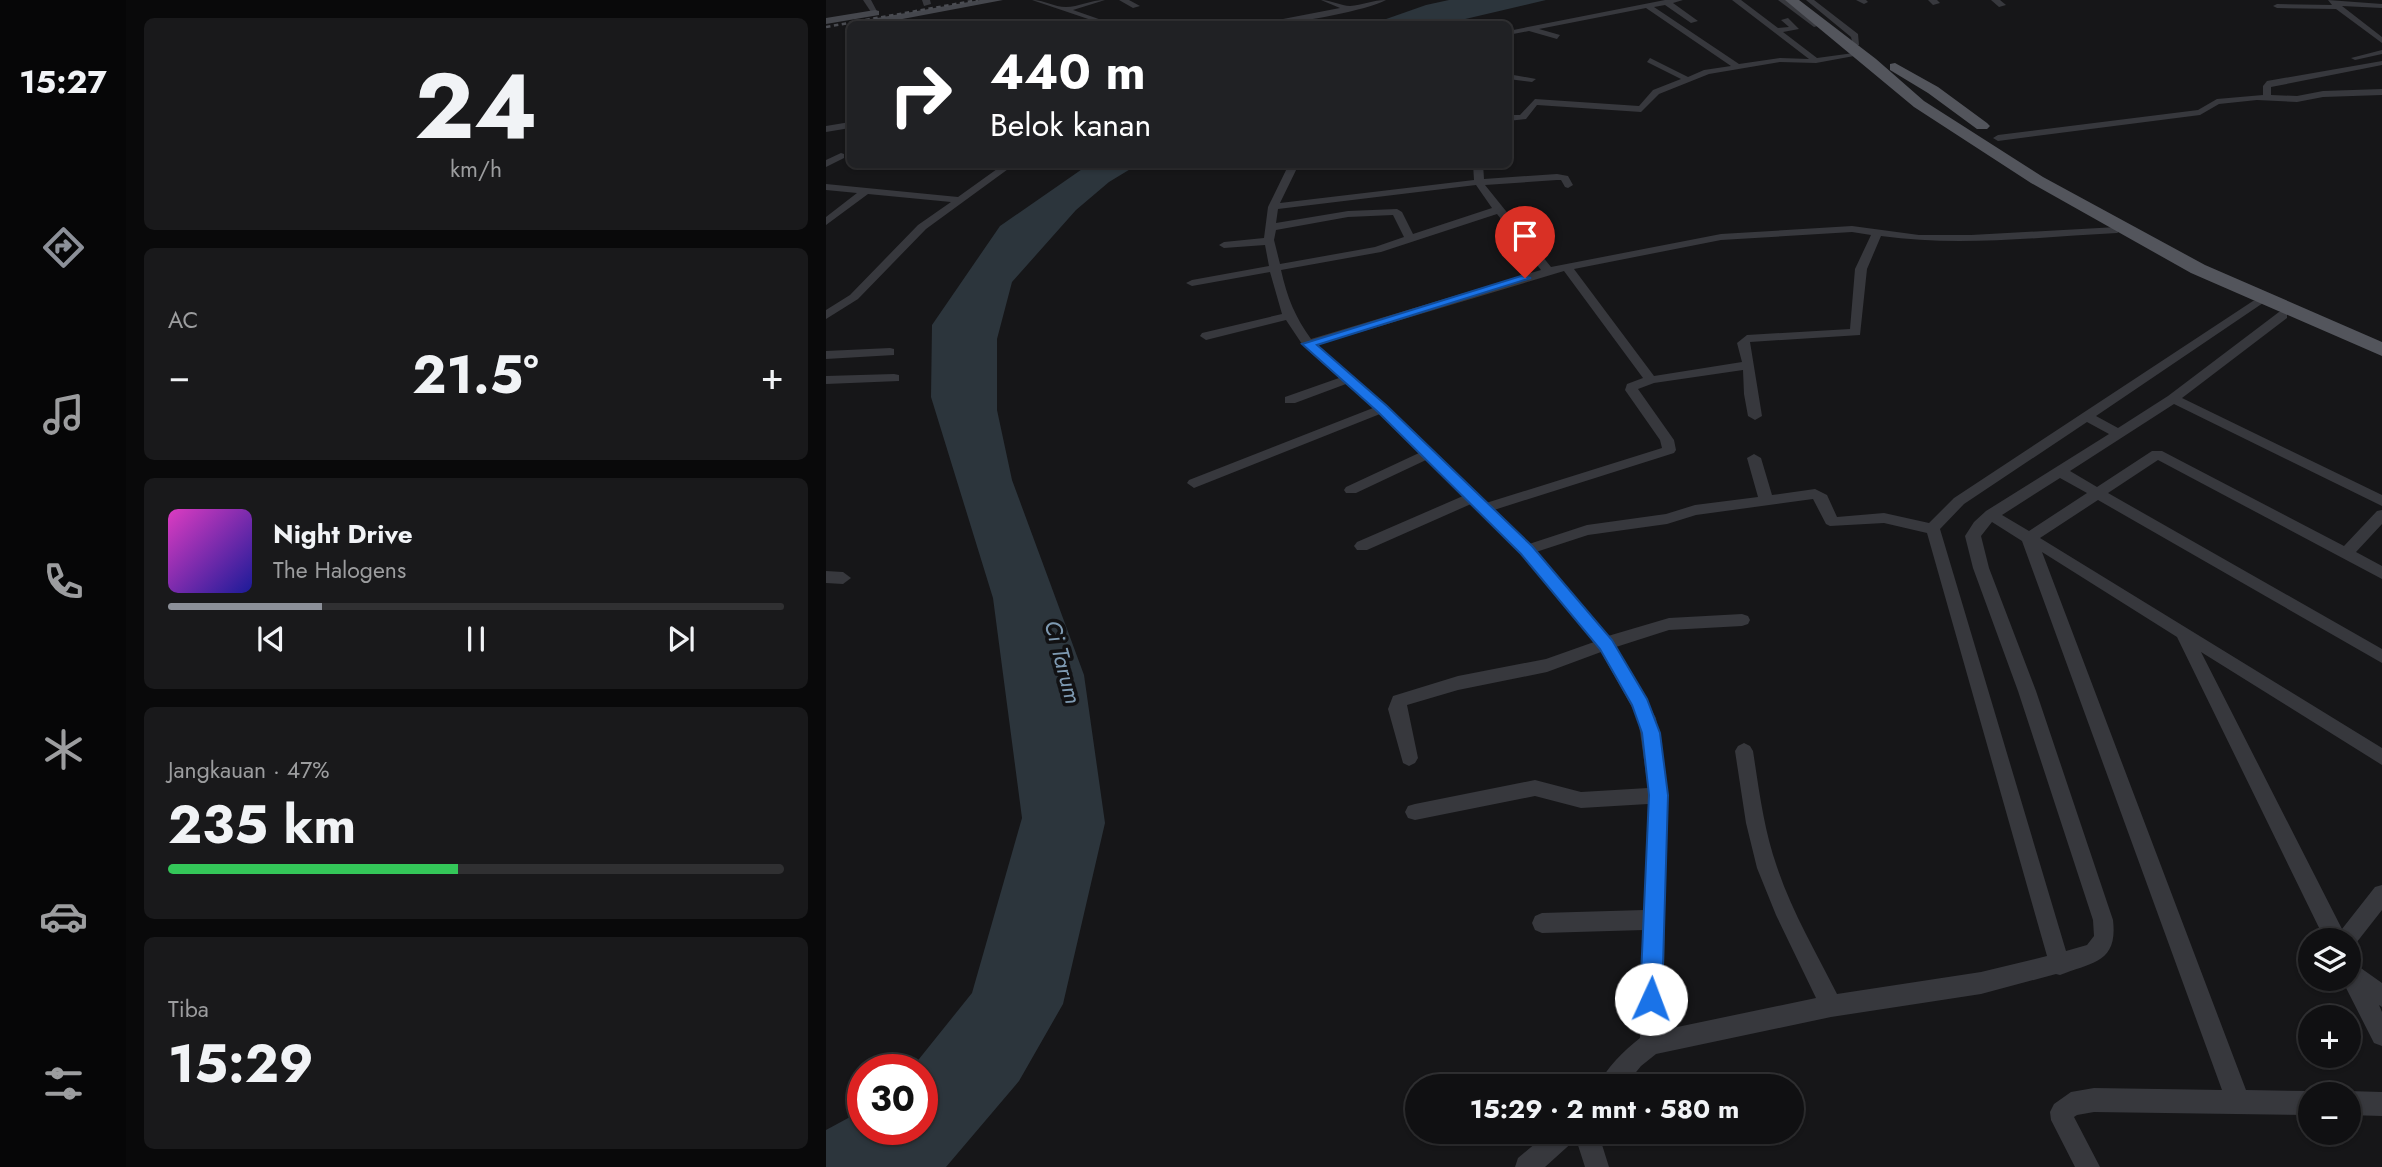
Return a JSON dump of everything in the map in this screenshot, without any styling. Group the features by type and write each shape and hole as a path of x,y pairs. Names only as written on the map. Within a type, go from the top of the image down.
{"main road":[{"path":"826,22 948,0"},
{"path":"877,21 998,0"},
{"path":"1791,0 1858,51 1933,90 2046,171 2148,230 2237,274 2382,338"},
{"path":"1799,0 1907,95 2037,180 2198,269 2382,350"},
{"path":"826,31 847,27"},
{"path":"1907,95 1932,100 1936,98 1933,90"},
{"path":"1928,110 1937,105 1959,109"}],"street":[{"path":"867,0 876,13"},
{"path":"1036,0 1099,21"},
{"path":"1063,10 1101,0"},
{"path":"1123,0 1136,6"},
{"path":"1325,0 1348,9"},
{"path":"1291,21 1382,0"},
{"path":"1512,32 1679,0"},
{"path":"1736,0 1816,61"},
{"path":"1782,0 1858,51"},
{"path":"1810,0 1856,36 1858,51"},
{"path":"1666,2 1694,21"},
{"path":"2336,3 2362,28 2382,41"},
{"path":"2277,6 2336,3 2382,6"},
{"path":"1646,5 1738,67"},
{"path":"1775,30 1796,29 1785,20"},
{"path":"1529,28 1558,37"},
{"path":"2362,28 2382,28"},
{"path":"1512,118 1521,118 1532,103 1539,102 1641,109 1656,92 1707,72 1784,60 1816,61 1858,51"},
{"path":"2355,58 2382,52"},
{"path":"1650,60 1688,80"},
{"path":"2267,96 2270,83 2287,78 2365,68 2382,63"},
{"path":"1512,76 1532,79"},
{"path":"1998,138 2200,112 2217,102 2267,96 2297,99 2327,94 2382,92"},
{"path":"826,130 847,126"},
{"path":"826,164 841,156"},
{"path":"826,315 854,297 922,227 1005,168"},
{"path":"1292,168 1273,207 1270,234 1275,268 1289,316 1308,344 1382,409 1526,550 1606,645 1647,718 1658,795 1651,1044"},
{"path":"1478,168 1479,182 1497,210 1548,271"},
{"path":"1273,207 1479,182 1557,177 1565,178 1569,185"},
{"path":"826,187 960,200"},
{"path":"826,222 864,192"},
{"path":"1192,283 1377,250 1497,210"},
{"path":"1224,245 1348,214 1397,212 1410,239"},
{"path":"1308,344 1548,271 1736,235 1852,229 1950,238 2117,230"},
{"path":"1755,416 1750,394 1749,365 1743,343 1747,339 1856,332 1859,277 1877,232"},
{"path":"1567,267 1651,380"},
{"path":"2060,965 1933,529 1937,521 1959,501 2257,303"},
{"path":"1620,1074 1633,1058 1651,1044 1831,1006 1981,983 2060,965 2094,952 2105,939 2103,920 1973,536 1991,515 2173,399 2283,315"},
{"path":"1206,336 1289,316"},
{"path":"826,355 890,352"},
{"path":"1362,546 1479,503 1670,450 1668,440 1631,390 1632,387 1651,380 1749,365"},
{"path":"826,380 894,378"},
{"path":"1290,400 1348,379"},
{"path":"2173,399 2382,501"},
{"path":"1194,483 1382,409"},
{"path":"2086,416 2120,434"},
{"path":"1351,490 1427,454"},
{"path":"2029,538 2157,454 2382,573"},
{"path":"1754,458 1766,499"},
{"path":"2059,471 2382,657"},
{"path":"1526,550 1587,530 1667,519 1695,510 1815,494 1822,498 1831,520 1835,522 1884,518 1933,529"},
{"path":"1991,515 2382,757"},
{"path":"2346,554 2382,515"},
{"path":"2029,538 2238,1101"},
{"path":"826,577 843,578"},
{"path":"1409,758 1397,709 1399,702 1458,683 1547,665 1669,624 1742,620"},
{"path":"2185,636 2330,928"},
{"path":"1744,751 1761,846 1771,877 1831,1006"},
{"path":"1415,812 1535,788 1581,800 1658,795"},
{"path":"2355,928 2382,894"},
{"path":"1542,923 1653,920"},
{"path":"2361,980 2382,996"},
{"path":"2359,991 2382,1035"},
{"path":"2088,1167 2063,1120 2062,1112 2071,1104 2094,1100 2298,1102"},
{"path":"2361,1103 2382,1104"},
{"path":"1528,1167 1554,1144"},
{"path":"1590,1144 1597,1167"}],"water":[{"path":"1449,0 1546,0 1457,21 1381,21"},
{"name":"Ci Tarum","path":"1084,168 1132,168 1109,182 1076,210 1012,282 997,339 997,410 1012,480 1084,675 1105,823 1063,1004 1019,1081 946,1167 826,1167 826,1130 847,1119 847,1145 938,1145 938,1054 923,1054 972,993 1022,818 993,598 931,397 932,325 1000,226"}],"railway":[{"path":"860,21 978,0"},
{"path":"826,27 847,23"}],"route":[{"path":"1525,278 1308,344 1382,409 1526,550 1606,645 1641,704 1651,733 1658,795 1658,862 1651,999"}]}
